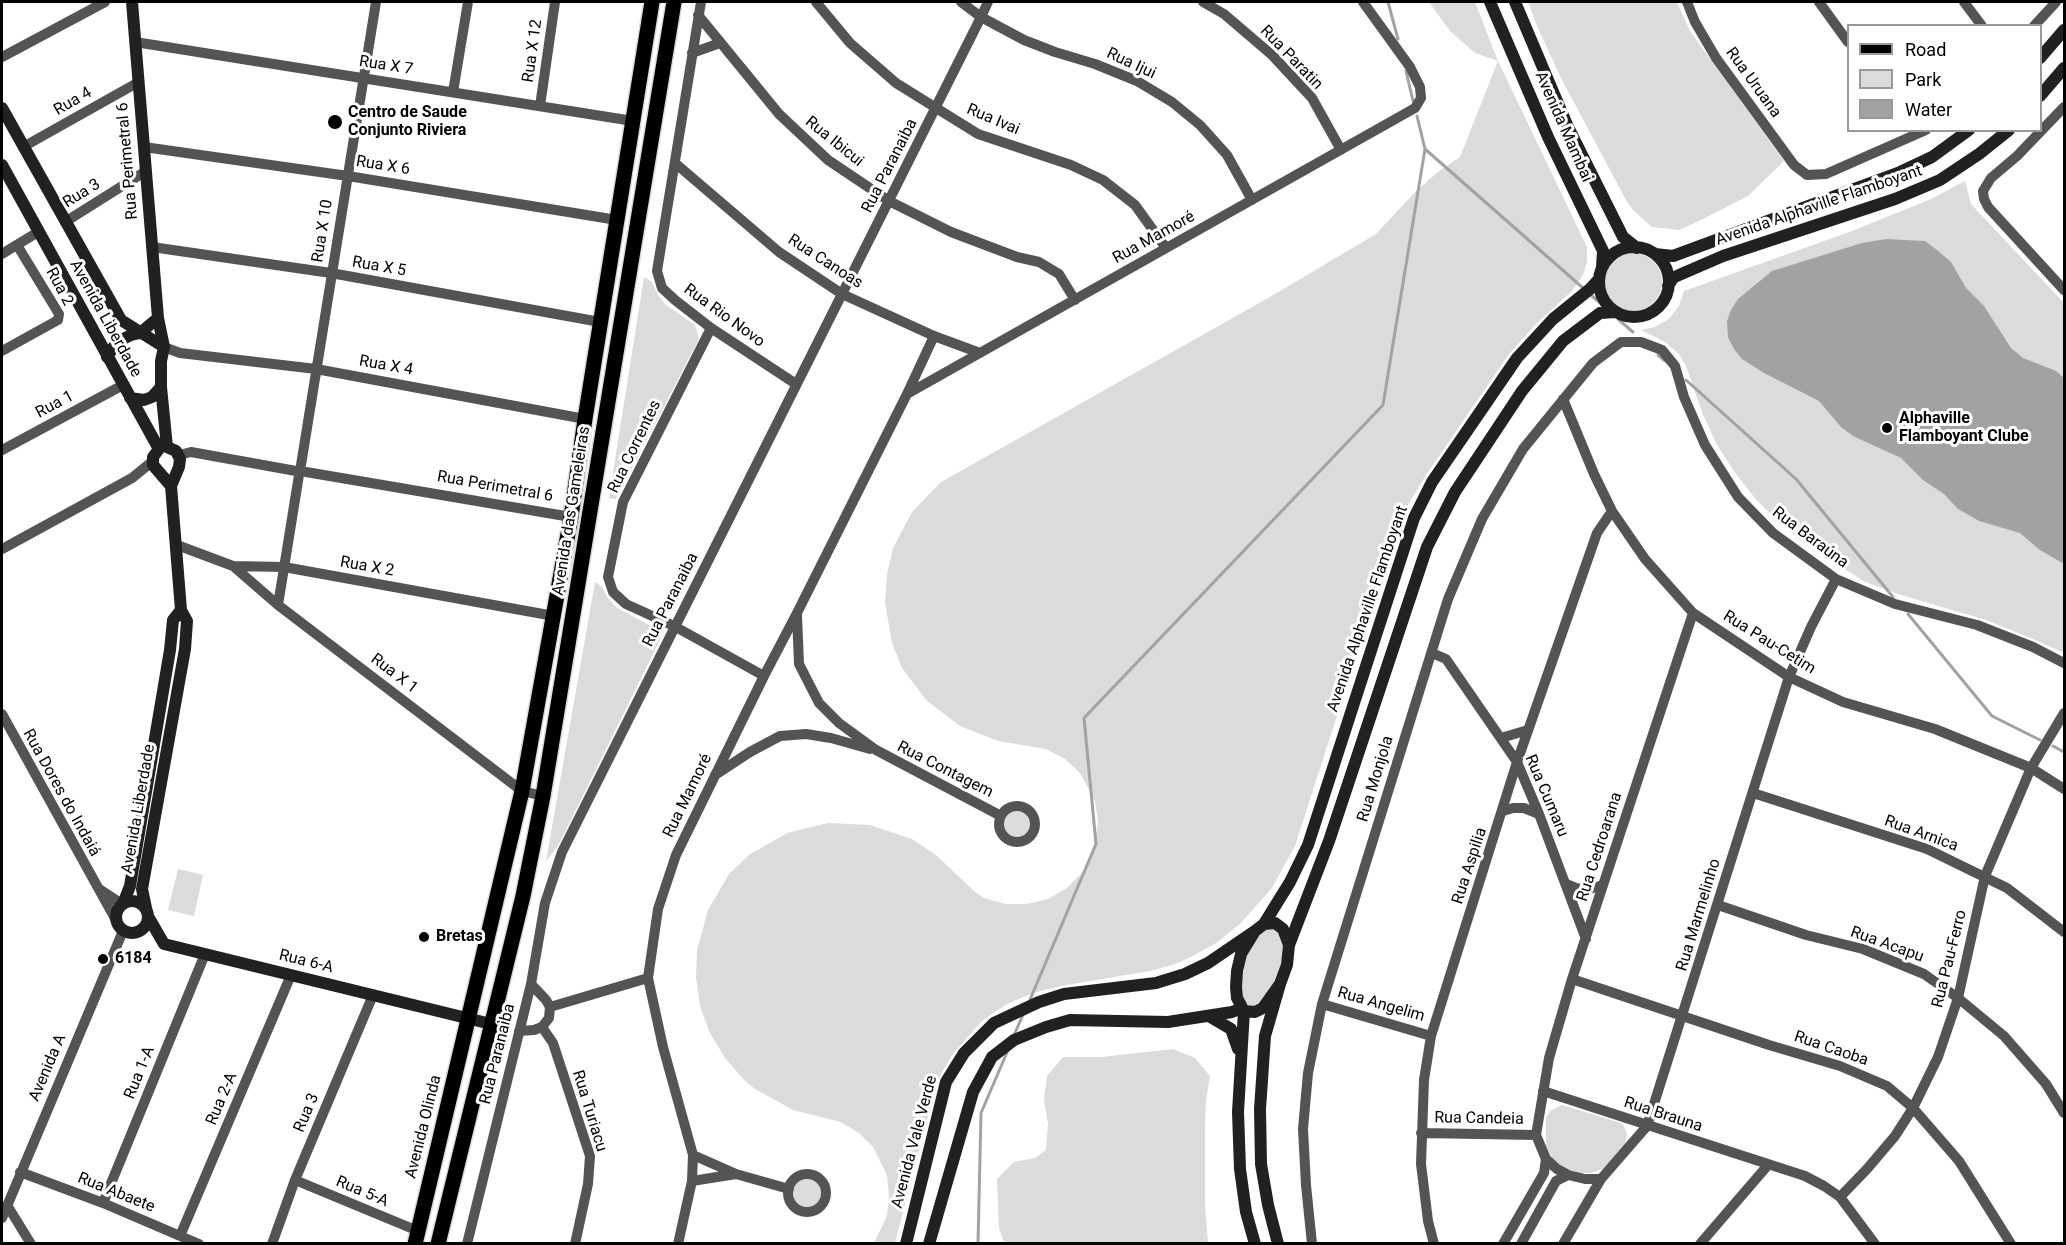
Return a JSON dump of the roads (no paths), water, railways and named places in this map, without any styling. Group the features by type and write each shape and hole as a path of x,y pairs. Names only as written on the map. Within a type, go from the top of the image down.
{"main road":[{"name":"Avenida das Gameleiras","path":"469,1018 522,791 554,616 652,2"},
{"name":"Avenida das Gameleiras","path":"491,1024 523,896 543,796 674,2"},
{"path":"585,419 595,421 598,425 602,447"},
{"name":"Avenida Olinda","path":"416,1237 469,1018"},
{"path":"438,1244 491,1024"}],"street":[{"path":"2,57 105,2"},
{"name":"Rua Perimetral 6","path":"132,2 158,318 164,347 161,362 161,387 167,447 179,455 191,452 571,517"},
{"name":"Rua X 10","path":"279,605 376,2"},
{"path":"453,92 468,2"},
{"name":"Rua X 12","path":"540,106 555,2"},
{"name":"Rua Rio Novo","path":"701,2 657,271 662,288 711,328 796,384"},
{"name":"Rua Ivai","path":"816,2 850,43 896,83 978,134 1071,165 1103,180 1135,205 1166,248"},
{"name":"Rua Ijui","path":"961,2 981,17 1024,40 1137,81 1172,102 1200,125 1227,155 1252,200"},
{"name":"Rua Paranaiba","path":"467,1244 531,984 545,903 562,852 988,2"},
{"name":"Rua Paratin","path":"1203,2 1224,14 1272,55 1312,98 1341,150"},
{"name":"Rua Mamoré","path":"907,394 1415,108 1421,98 1420,87 1410,67 1363,2"},
{"name":"Avenida Mambai","path":"1490,2 1548,137 1603,251 1600,273"},
{"name":"Avenida Mambai","path":"1515,2 1568,127 1623,237 1637,248"},
{"name":"Rua Uruana","path":"1687,2 1695,22 1716,58 1794,165 1806,175 1826,174 1919,132"},
{"path":"1819,2 1847,41"},
{"path":"1964,2 1980,24"},
{"path":"2036,24 2056,2"},
{"name":"Rua Ibicui","path":"698,15 779,114 828,160 889,201 951,232 1017,257 1039,262 1059,274 1075,300"},
{"path":"2042,56 2064,30"},
{"name":"Rua X 7","path":"135,42 633,121"},
{"path":"692,53 720,43"},
{"path":"2042,90 2064,68"},
{"name":"Rua 4","path":"23,147 137,82"},
{"path":"2042,130 2064,107"},
{"name":"Avenida Liberdade","path":"2,108 5,122 23,147 121,320 164,347"},
{"name":"Avenida Alphaville Flamboyant","path":"1655,254 1673,256 1898,172 1932,156 1966,132"},
{"name":"Avenida Alphaville Flamboyant","path":"1668,286 1673,278 1723,256 1895,199 1940,180 2006,132"},
{"path":"2040,132 1986,184 1983,191 1984,199 1988,207 2064,290"},
{"name":"Rua X 6","path":"144,147 348,176 617,220"},
{"name":"Rua Canoas","path":"675,162 779,252 842,294 934,336 980,353"},
{"name":"Avenida Liberdade","path":"2,165 159,449 153,457 157,469"},
{"name":"Rua 3","path":"65,222 146,171"},
{"path":"672,186 694,179"},
{"path":"2,254 38,232"},
{"name":"Rua 2","path":"2,351 58,320 59,314 17,245"},
{"name":"Rua X 5","path":"152,247 331,273 600,322"},
{"path":"1637,248 1655,254 1665,269 1668,286 1665,298 1657,307 1639,316 1627,316 1616,312 1606,304 1600,291 1600,273 1609,257 1619,250 1637,248"},
{"name":"Avenida Alphaville Flamboyant","path":"1243,1010 1237,998 1237,971 1241,954 1290,882 1308,845 1414,518 1432,482 1516,358 1553,319 1590,289 1600,273"},
{"path":"1278,1244 1261,1164 1260,1109 1265,1036 1287,965 1289,945 1329,842 1427,547 1455,492 1522,391 1563,340 1600,313 1616,312"},
{"path":"107,357 117,342 140,333 158,318"},
{"name":"Rua Correntes","path":"711,328 623,502 608,577 613,592 626,604 674,626 764,676"},
{"name":"Rua Mamoré","path":"678,1244 692,1182 693,1155 663,1047 648,978 658,909 676,855 934,336"},
{"name":"Rua Baraúna","path":"1593,363 1621,342 1641,342 1662,350 1675,366 1684,397 1705,445 1738,497 1773,532 1836,579 1895,604 1981,627 2033,647 2064,663"},
{"name":"Rua X 4","path":"164,347 180,353 316,369 585,419"},
{"path":"161,362 180,353"},
{"name":"Rua Monjola","path":"1312,1244 1303,1129 1308,1073 1322,1004 1448,599 1482,519 1523,449 1593,363"},
{"name":"Rua 1","path":"2,450 123,385"},
{"path":"130,398 144,400 152,397 161,387"},
{"name":"Rua Pau-Cetim","path":"1563,399 1612,511 1645,559 1694,613 1790,677 1843,702 1935,729 2031,768 2064,789"},
{"name":"Avenida Liberdade","path":"147,913 141,889 185,649 188,621 182,610 171,486 180,463 179,455"},
{"path":"157,469 171,486"},
{"path":"2,549 132,478 157,469 169,475 176,471"},
{"name":"Rua Aspilia","path":"1434,1244 1428,1221 1421,1164 1424,1080 1431,1036 1528,730 1597,533 1612,511"},
{"name":"Rua X 2","path":"177,545 233,566 284,567 554,616"},
{"name":"Rua X 1","path":"233,566 279,605 522,791 543,796"},
{"name":"Rua Marmelinho","path":"1563,1244 1601,1179 1647,1126 1790,677 1811,627 1836,579"},
{"name":"Avenida Liberdade","path":"122,904 130,886 170,650 173,620 182,610"},
{"name":"Rua Cedroarana","path":"1543,1092 1549,1058 1572,979 1694,613"},
{"name":"Rua Contagem","path":"797,614 799,664 819,703 839,723 876,750 1001,816"},
{"name":"Rua Cumaru","path":"1432,653 1446,659 1517,762 1586,939"},
{"name":"Rua Pau-Ferro","path":"1840,1197 1868,1169 1895,1136 1913,1108 1938,1057 1958,998 1985,876 2031,768 2064,713"},
{"name":"Rua Dores do Indaiá","path":"2,714 94,885 120,927"},
{"path":"831,738 839,723"},
{"path":"1501,738 1528,730"},
{"name":"Rua Contagem","path":"715,776 750,752 780,736 806,734 876,750"},
{"name":"Rua Arnica","path":"1753,793 1927,849 2007,888 2064,932"},
{"path":"1503,811 1524,808 1539,814"},
{"path":"1566,884 1586,890 1604,885"},
{"name":"Rua Dores do Indaiá","path":"94,885 122,904"},
{"path":"138,902 147,913 147,924 140,932 128,933 120,927 117,913 122,904 138,902"},
{"name":"Rua Acapu","path":"1718,905 1806,935 1863,949 1924,974 1958,998 2004,1036 2046,1084 2064,1113"},
{"name":"Rua 6-A","path":"147,913 164,944 491,1024"},
{"path":"1260,928 1275,923 1284,929 1289,945"},
{"name":"Avenida A","path":"2,1218 120,927"},
{"name":"Avenida Vale Verde","path":"906,1244 946,1082 964,1053 994,1023 1039,1002 1064,994 1156,983 1185,974 1208,963 1260,928"},
{"name":"Rua 1-A","path":"103,1203 205,954"},
{"name":"Rua 2-A","path":"180,1236 291,975"},
{"path":"550,1007 648,978"},
{"name":"Rua Caoba","path":"1572,979 1840,1065 1887,1086 1913,1108 1959,1161 2012,1244"},
{"path":"519,1031 542,1027 549,1018 550,1007 531,984"},
{"path":"929,1244 973,1092 992,1057 1014,1040 1070,1020 1168,1022 1243,1010 1255,1012 1263,1008 1280,984"},
{"name":"Rua 3","path":"272,1244 295,1180 373,995"},
{"name":"Rua Angelim","path":"1322,1004 1431,1036"},
{"path":"1243,1010 1238,1112 1240,1169 1246,1212 1255,1244"},
{"path":"1209,1016 1231,1029 1240,1059"},
{"name":"Rua Turiacu","path":"542,1027 553,1043 590,1156 588,1184 575,1244"},
{"path":"1543,1092 1536,1135 1546,1159 1568,1175 1585,1179 1601,1179"},
{"name":"Rua Brauna","path":"1543,1092 1804,1176 1840,1197 1870,1242"},
{"name":"Rua Candeia","path":"1421,1133 1536,1135"},
{"path":"693,1155 736,1174 789,1189"},
{"path":"1503,1244 1544,1173 1546,1159"},
{"path":"1700,1244 1768,1165"},
{"name":"Rua Abaete","path":"20,1172 103,1203 194,1243"},
{"path":"692,1182 736,1174"},
{"path":"1521,1244 1556,1181 1568,1175"},
{"name":"Rua 5-A","path":"295,1180 416,1237"},
{"path":"7,1205 31,1244"}],"water":[{"path":"1886,239 1925,241 1937,250 1951,262 1966,288 1984,306 2011,348 2023,358 2056,371 2064,378 2064,564 2040,550 2020,533 1979,521 1958,509 1944,494 1923,480 1901,458 1853,436 1841,427 1819,401 1764,373 1742,359 1734,349 1728,337 1727,321 1731,310 1738,299 1772,271 1862,243"}],"waterway":[{"path":"1388,2 1398,39"},
{"path":"1406,71 1413,101"},
{"path":"1029,1002 1096,844 1084,718 1383,405 1425,149 1417,116"},
{"path":"1425,149 1583,288"},
{"path":"1591,295 1599,302"},
{"path":"1619,320 1633,332"},
{"path":"1658,355 1665,361"},
{"path":"1686,380 1796,479 1893,597"},
{"path":"1908,614 1992,716 2040,740"},
{"path":"2053,746 2064,752"},
{"path":"1014,1035 1023,1015"},
{"path":"978,1244 981,1113 1008,1050"}],"place":[{"name":"Centro de Saude Conjunto Riviera","path":"335,122"},
{"name":"Alphaville Flamboyant Clube","path":"1887,428"},
{"name":"Bretas","path":"424,937"},
{"name":"6184","path":"103,959"}]}
